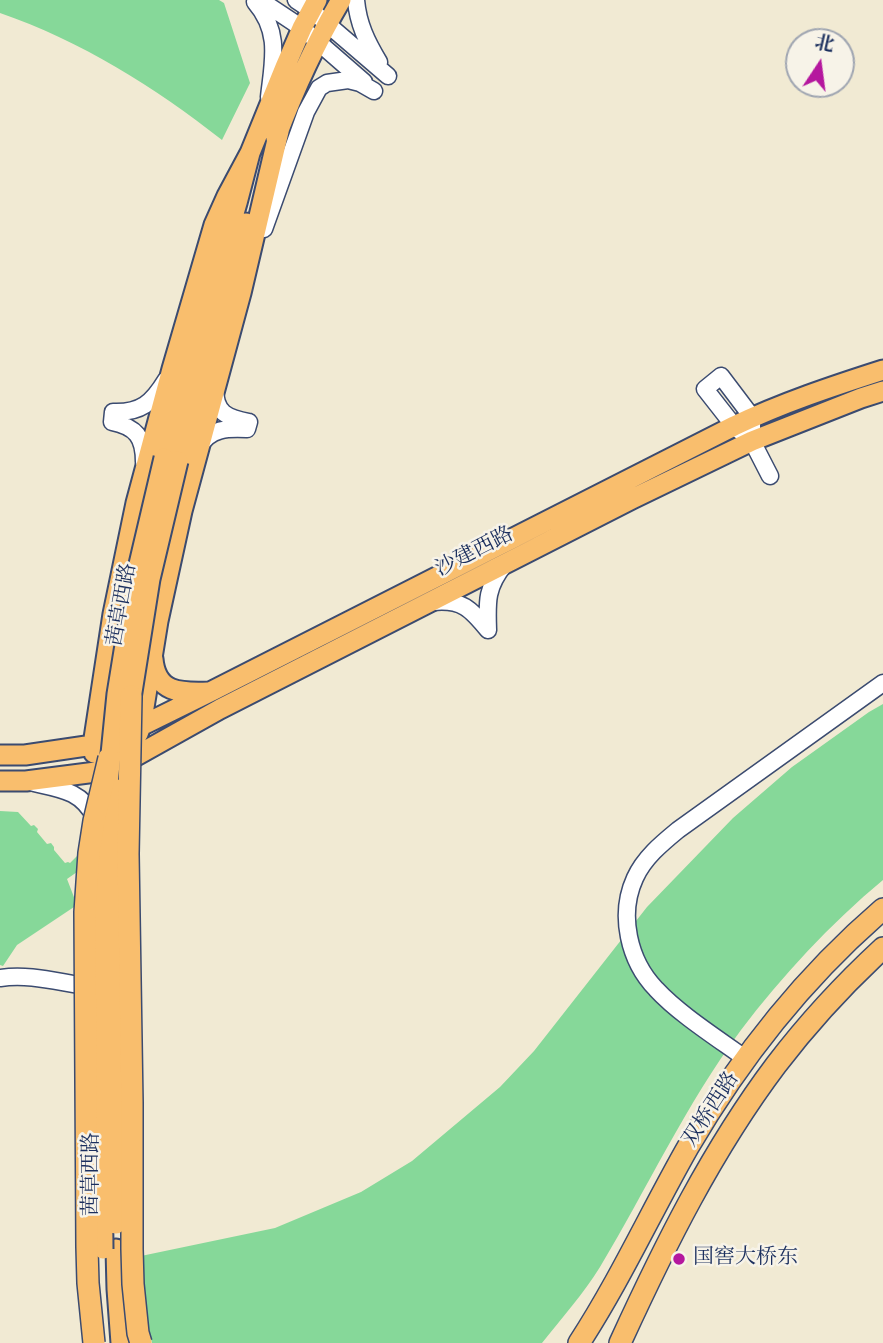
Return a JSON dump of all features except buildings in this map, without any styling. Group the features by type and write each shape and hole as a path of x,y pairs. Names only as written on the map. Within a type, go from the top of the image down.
{"highway":[{"path":"131,696 128,854 132,1250 133,1284 141,1343"},
{"path":"94,1343 87,1247 85,912 89,853 106,759"},
{"name":"双桥西路","path":"579,1342 688,1147 746,1059 813,977 883,909"},
{"name":"双桥西路","path":"645,1287 712,1162 768,1076 808,1025 883,948"},
{"path":"608,1343 645,1287"},
{"path":"620,1343 645,1287"}],"main road":[{"name":"茜草西路","path":"109,1249 101,869 106,759 136,578 251,204 302,74 341,0"},
{"name":"茜草西路","path":"109,1249 116,1103 114,912 119,803 131,696 171,459 250,153 302,28 308,3"},
{"path":"0,781 26,781 106,759 141,726 158,621 179,523 241,293 280,127"},
{"path":"106,759 113,614 144,468 214,225 250,153"},
{"name":"沙建西路","path":"106,759 141,726 743,422 883,370"},
{"name":"沙建西路","path":"106,759 220,709 632,499 752,441 883,391"},
{"path":"113,614 158,621"},
{"path":"152,654 154,670 167,688 212,691"},
{"path":"0,755 106,759"},
{"path":"109,1249 104,1290 109,1343"},
{"path":"109,1249 117,1289 121,1343"}],"street":[{"path":"254,0 264,13 273,39 274,56 267,109"},
{"path":"260,0 302,28 373,91"},
{"path":"356,0 364,35 388,76"},
{"path":"308,3 388,76"},
{"path":"373,91 388,76"},
{"path":"241,293 313,96 327,82 337,80 360,83 373,91"},
{"path":"144,468 140,438 127,426 112,422 113,412 131,411 147,404 172,369"},
{"path":"198,449 201,442 217,430 247,429 249,422 232,419 220,409 215,388"},
{"path":"743,422 770,476"},
{"path":"427,603 456,602 473,612 488,630 489,590 505,564"},
{"path":"746,1059 669,1002 642,972 633,955 628,936 628,898 635,878 653,852 678,830 883,683"},
{"path":"89,987 95,818 106,759"},
{"path":"106,759 123,819 116,990"},
{"path":"26,781 75,794 89,806 95,818"},
{"path":"95,818 123,819"},
{"path":"0,978 55,980 89,987 147,993"}],"green space":[{"path":"0,0 219,0 224,3 250,83 222,140 116,67 59,37 0,13"},
{"path":"883,704 883,880 844,914 808,951 741,1030 702,1087 600,1267 542,1343 152,1343 144,1310 141,1256 275,1228 361,1192 412,1161 500,1087 534,1051 647,907 733,818 792,767"},
{"path":"0,811 18,812 31,826 34,825 38,829 37,832 47,844 51,843 65,863 70,863 77,856 77,872 67,879 77,905 17,945 3,966 0,965"}],"place":[{"name":"国窖大桥东","path":"679,1259"}]}
